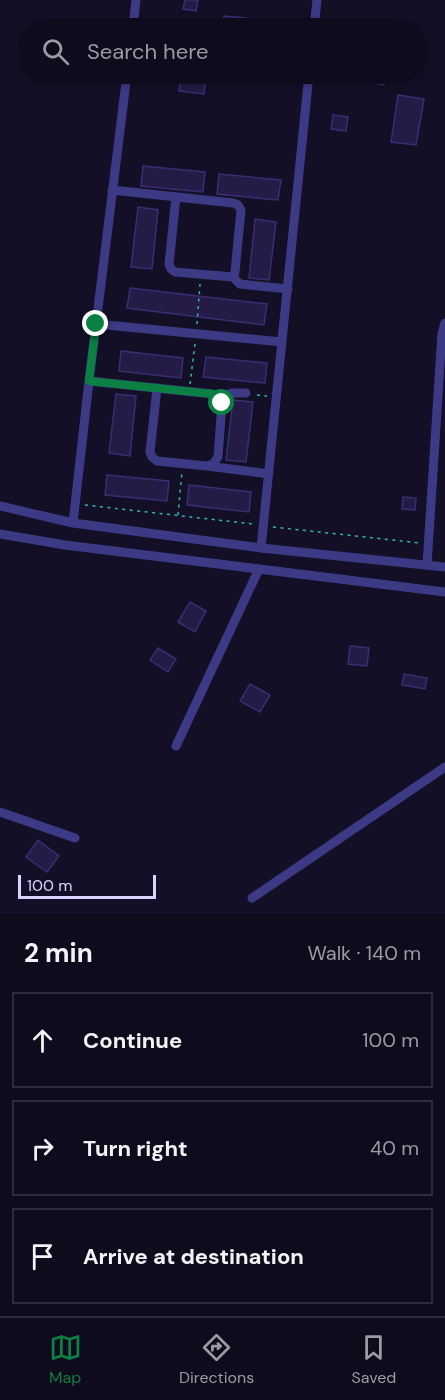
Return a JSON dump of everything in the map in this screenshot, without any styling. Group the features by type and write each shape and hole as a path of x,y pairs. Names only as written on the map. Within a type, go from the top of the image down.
{"street":[{"path":"134,18 136,0"},
{"path":"315,18 317,0"},
{"path":"73,523 126,84"},
{"path":"261,548 308,84"},
{"path":"112,190 238,205 241,210 233,277"},
{"path":"176,197 169,264 171,269 175,272 233,277 240,284 288,289"},
{"path":"427,565 445,323"},
{"path":"96,324 282,342"},
{"path":"89,381 213,394 219,398 222,403 218,457 213,464 207,466"},
{"path":"157,388 150,452 152,457 158,461 269,474"},
{"path":"219,398 232,393 246,393"},
{"path":"0,506 73,523 261,548 445,567"},
{"path":"0,534 65,545 445,592"},
{"path":"176,746 259,569"},
{"path":"252,898 445,767"},
{"path":"0,812 75,838"}],"path":[{"path":"246,393 276,397"},
{"path":"178,516 183,463"},
{"path":"75,503 428,544"}],"building":[{"path":"185,0 198,0 196,11 183,9"},
{"path":"180,84 205,84 204,94 179,91"},
{"path":"398,95 424,99 416,145 391,142"},
{"path":"333,115 348,117 346,131 331,129"},
{"path":"143,166 205,172 203,192 141,186"},
{"path":"219,174 281,180 278,200 217,194"},
{"path":"138,207 158,210 152,269 131,267"},
{"path":"255,219 276,222 269,280 249,278"},
{"path":"130,288 267,304 264,325 127,308"},
{"path":"121,351 183,358 181,378 119,371"},
{"path":"206,357 267,363 265,383 203,377"},
{"path":"116,394 136,396 130,456 109,453"},
{"path":"233,400 253,402 246,462 226,460"},
{"path":"107,475 169,481 167,501 105,495"},
{"path":"189,485 251,492 249,512 187,505"},
{"path":"403,497 416,498 415,510 402,509"},
{"path":"190,602 206,611 195,632 178,622"},
{"path":"350,646 369,648 367,666 348,664"},
{"path":"158,648 176,659 168,672 150,660"},
{"path":"404,674 427,678 425,689 402,685"},
{"path":"250,684 270,695 260,712 240,701"},
{"path":"38,840 59,856 47,872 26,857"}],"route":[{"path":"96,324 89,381 189,390 213,394 222,403"}]}
